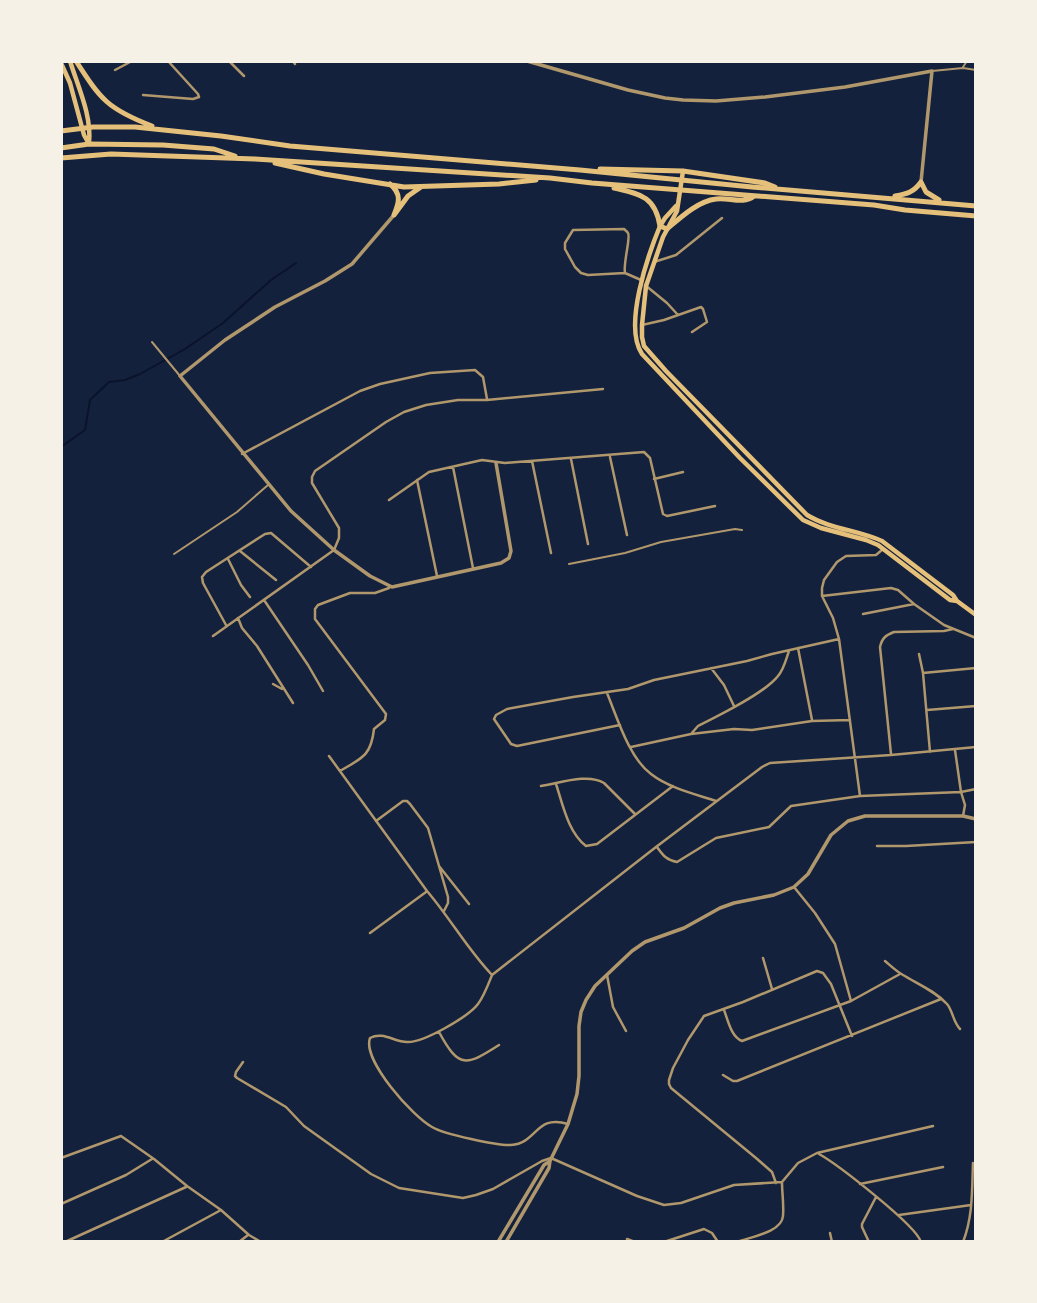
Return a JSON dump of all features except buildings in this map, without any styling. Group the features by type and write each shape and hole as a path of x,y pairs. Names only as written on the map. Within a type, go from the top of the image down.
{"highway":[{"path":"76,61 97,93 114,109 158,129"},
{"path":"61,131 123,126 290,146 976,205"},
{"path":"61,148 89,144 194,146 214,149 240,158"},
{"path":"61,159 111,153 240,158 550,178 976,216"},
{"path":"255,159 404,187 499,184 550,178"},
{"path":"580,170 618,168 682,171 765,183 782,189"},
{"path":"886,198 911,193 921,182 929,195 945,202"},
{"path":"592,183 645,197 656,209 660,226 667,229 705,202 717,198 747,200 754,195"},
{"path":"390,184 399,197 394,215"},
{"path":"394,215 408,196 425,186"}],"main road":[{"path":"70,61 86,112 89,144"},
{"path":"61,63 89,144"},
{"path":"682,171 675,218 667,229 646,286 642,325 643,342 647,350 807,516 882,541 976,615"},
{"path":"678,205 660,226 641,280 635,335 642,354 803,520 821,528 866,540 883,549 950,600 957,601"}],"street":[{"path":"116,70 131,61"},
{"path":"143,95 193,99 199,97 168,61"},
{"path":"229,61 244,76"},
{"path":"527,61 665,98 716,101 845,87 932,71 921,182"},
{"path":"392,587 370,576 334,550 291,512 180,376 225,340 275,307 352,264 394,215"},
{"path":"654,262 676,255 722,218"},
{"path":"625,273 624,264 630,237 624,229 571,232 565,249 581,273 625,273 641,280 678,315"},
{"path":"642,325 698,307 703,309 707,322 692,332"},
{"path":"242,454 360,391 380,384 430,373 475,370 483,377 487,400"},
{"path":"213,636 334,550 339,538 339,528 312,483 312,477 315,471 386,422 404,412 426,405 458,400 487,400 603,389"},
{"path":"389,500 429,472 482,460 496,463 644,452 650,458 661,510 667,516 715,506"},
{"path":"609,455 627,536"},
{"path":"570,459 589,544"},
{"path":"532,461 551,552"},
{"path":"340,771 369,751 374,729 385,720 386,714 314,619 315,609 318,605 350,593 375,593 437,576 501,563 509,558 511,551 496,463"},
{"path":"453,467 473,568"},
{"path":"654,479 683,472"},
{"path":"416,480 437,576"},
{"path":"227,626 203,583 202,577 206,572 265,534 271,533 311,567"},
{"path":"860,796 839,639 822,596 822,588 824,580 837,562 846,555 876,555 883,549"},
{"path":"240,551 276,580"},
{"path":"228,559 250,597"},
{"path":"822,596 891,588 898,590 944,625 976,638"},
{"path":"264,600 323,691"},
{"path":"863,614 914,604"},
{"path":"238,618 293,703"},
{"path":"891,755 880,647 882,639 894,632 953,629"},
{"path":"620,725 517,746 512,744 494,719 508,709 636,687 654,680 747,662 839,639"},
{"path":"798,648 812,721"},
{"path":"691,734 698,726 765,688 778,676 789,650"},
{"path":"919,654 930,752"},
{"path":"711,668 724,685 734,706"},
{"path":"923,673 976,668"},
{"path":"273,684 285,690"},
{"path":"607,693 636,758 650,774 716,802"},
{"path":"926,710 976,706"},
{"path":"631,747 691,734 734,729 752,730 812,721 850,720"},
{"path":"568,1124 549,1121 523,1143 513,1145 453,1135 432,1127 406,1106 382,1076 368,1041 379,1035 404,1042 416,1042 439,1031 475,1007 492,975 753,772 770,764 976,747"},
{"path":"955,749 965,805 963,816"},
{"path":"329,756 492,975"},
{"path":"541,786 587,778 598,780 635,814"},
{"path":"556,784 570,824 586,846 597,844 673,786"},
{"path":"656,846 665,858 677,862 716,838 769,827 791,806 860,796 976,789"},
{"path":"376,821 403,801 407,801 428,828 447,897 448,903 444,911"},
{"path":"506,1242 549,1168 568,1124 577,1094 579,1026 586,1000 595,986 632,951 645,942 684,928 720,908 775,895 794,887 808,874 831,835 848,821 865,816 963,816 976,819"},
{"path":"877,846 976,842"},
{"path":"437,863 469,904"},
{"path":"794,887 835,944 851,1000"},
{"path":"370,933 427,891"},
{"path":"763,958 772,989"},
{"path":"885,961 900,974 932,991 941,999 949,1007 960,1029"},
{"path":"776,1183 772,1172 669,1084 673,1068 700,1020 708,1014 811,973 820,972 831,984 852,1036"},
{"path":"607,974 613,1007 626,1031"},
{"path":"724,1009 735,1037 742,1041 840,1005 900,974"},
{"path":"723,1075 737,1081 941,999"},
{"path":"439,1031 448,1048 460,1060 477,1060 499,1045"},
{"path":"243,1062 236,1072 237,1078 286,1107 304,1126 371,1174 399,1188 463,1198 493,1189 541,1161 551,1160 656,1203 681,1203 734,1185 782,1182 798,1163 817,1153 933,1126"},
{"path":"61,1158 121,1136 154,1158 261,1242"},
{"path":"817,1153 834,1163 899,1215 919,1235 921,1242"},
{"path":"61,1204 154,1158"},
{"path":"498,1242 544,1165 551,1160"},
{"path":"963,1242 971,1205 973,1163"},
{"path":"860,1184 943,1167"},
{"path":"737,1242 774,1229 780,1224 783,1218 782,1182"},
{"path":"65,1242 187,1186"},
{"path":"869,1242 862,1224 876,1197"},
{"path":"899,1215 971,1205"},
{"path":"162,1242 221,1210"},
{"path":"664,1242 704,1229 712,1233 718,1242"},
{"path":"830,1233 832,1242"},
{"path":"239,1242 249,1234"},
{"path":"627,1239 635,1242"}],"lane":[{"path":"962,68 967,61"},
{"path":"932,71 962,68 976,70"},
{"path":"152,342 180,376"},
{"path":"174,554 237,512 269,485"},
{"path":"569,564 625,553 661,542 742,530"}],"waterway":[{"path":"61,447 85,430 90,400 109,382 140,374 185,349 223,323 271,280 296,263"}]}
